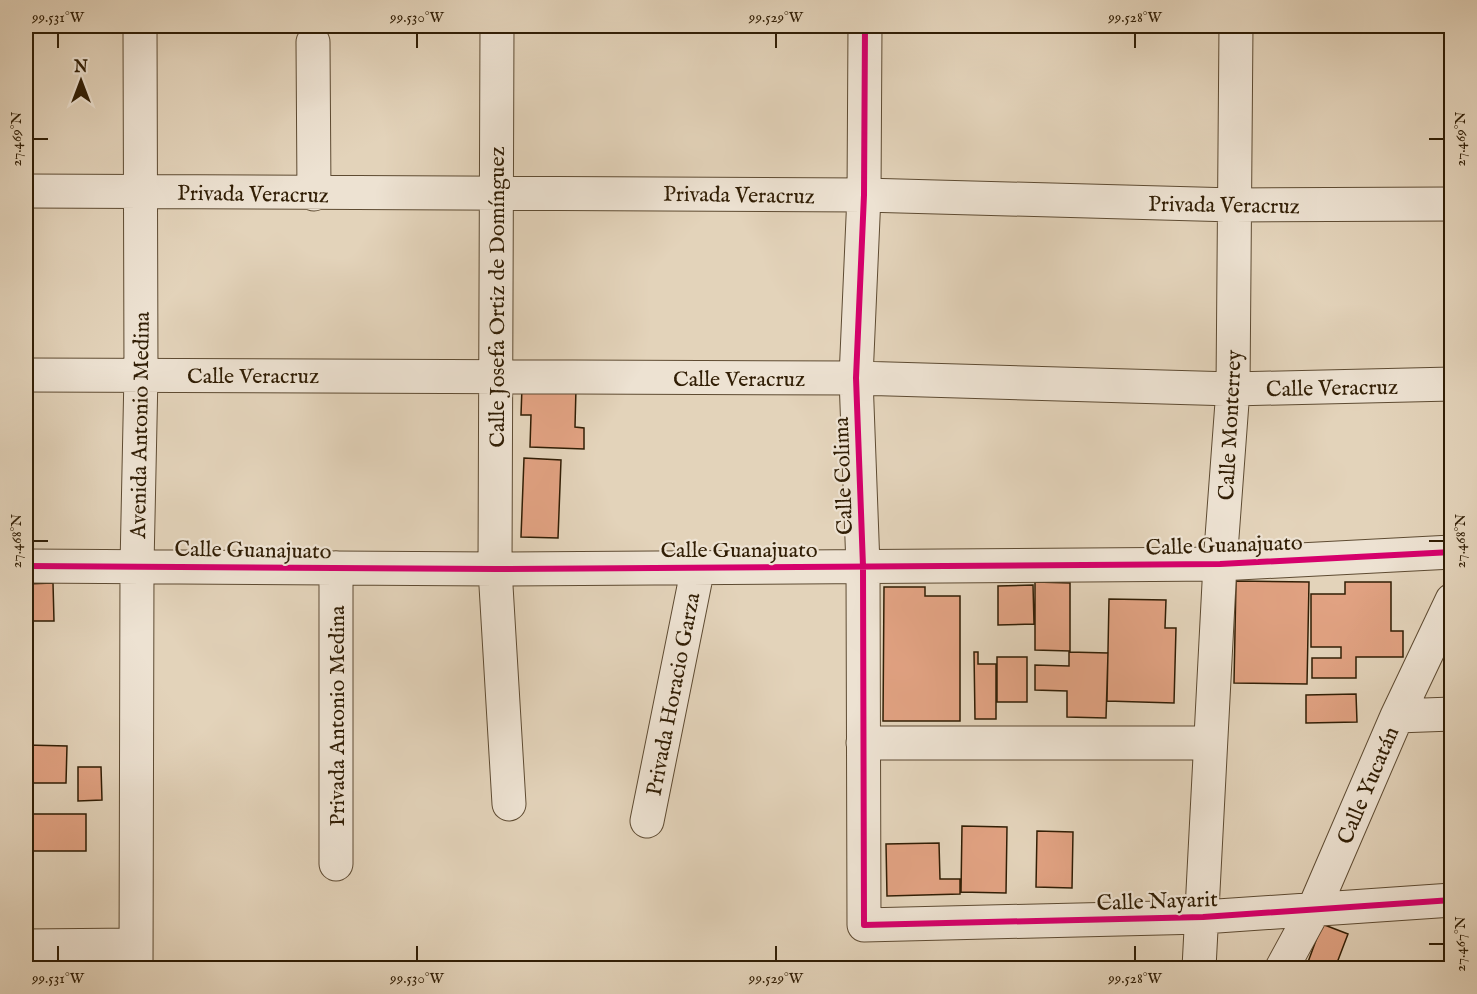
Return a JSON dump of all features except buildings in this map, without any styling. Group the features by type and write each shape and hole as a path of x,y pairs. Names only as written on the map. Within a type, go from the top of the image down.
{"street":[{"name":"Avenida Antonio Medina","path":"136,957 137,566 141,374 140,26"},
{"name":"Calle Josefa Ortiz de Domínguez","path":"498,26 495,569 509,804"},
{"name":"Calle Colima","path":"864,925 863,566 856,378 864,195 865,26"},
{"name":"Calle Monterrey","path":"1199,969 1220,564 1233,389 1236,26"},
{"path":"313,42 314,194"},
{"name":"Privada Veracruz","path":"26,191 864,195 1234,205 1452,204"},
{"name":"Calle Veracruz","path":"26,375 856,378 1233,389 1452,384"},
{"name":"Calle Guanajuato","path":"26,566 495,569 1220,564 1452,552"},
{"name":"Privada Horacio Garza","path":"647,821 698,567"},
{"name":"Privada Antonio Medina","path":"336,568 336,864"},
{"name":"Calle Yucatán","path":"1282,969 1313,911 1397,716 1452,600"},
{"path":"1397,716 1452,714"},
{"path":"864,743 1210,742"},
{"name":"Calle Nayarit","path":"864,925 1203,917 1452,900"},
{"path":"26,946 136,957"}],"cycle path":[{"path":"865,26 864,195 856,378 863,566 864,925 1203,917 1452,900"},
{"path":"26,566 495,569 1220,564 1452,552"}]}
